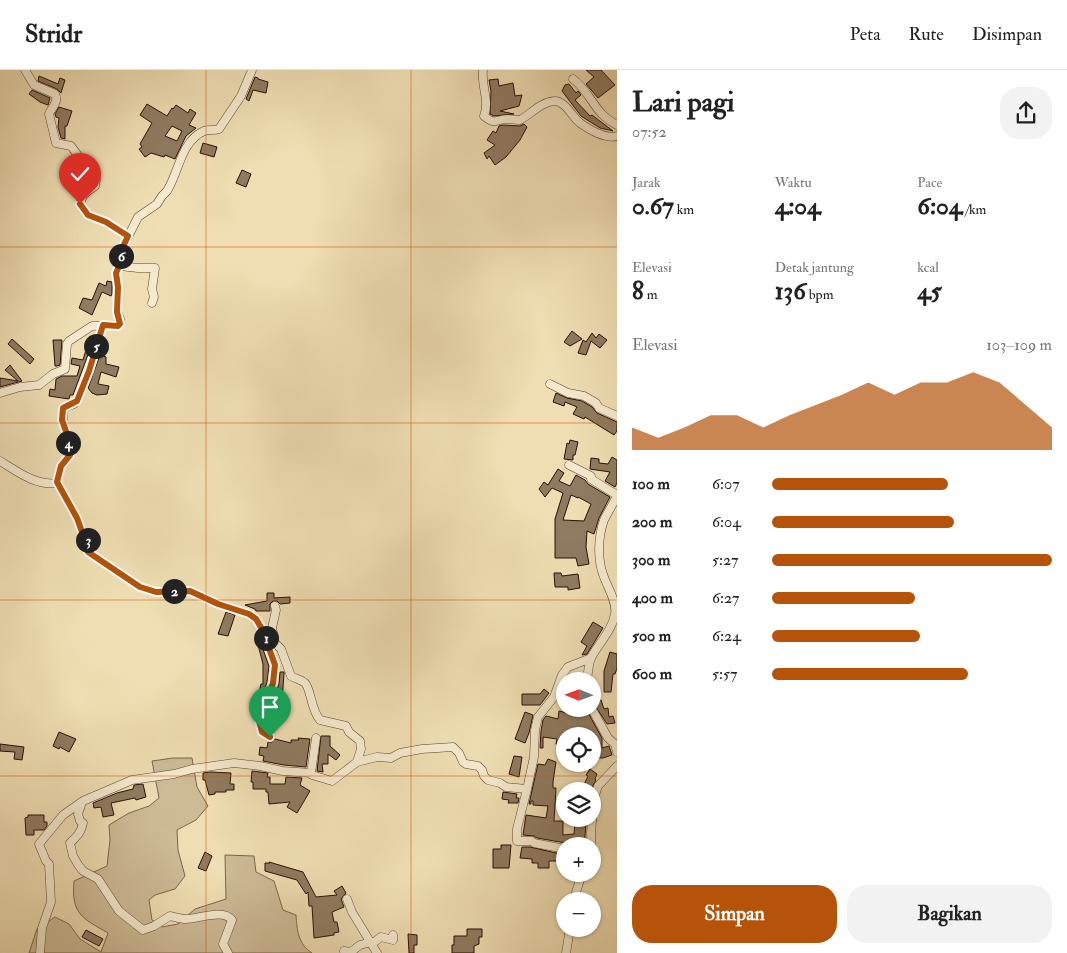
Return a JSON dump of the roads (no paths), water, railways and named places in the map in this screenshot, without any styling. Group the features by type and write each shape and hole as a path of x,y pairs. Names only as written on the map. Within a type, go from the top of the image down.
{"street":[{"path":"25,70 34,85 56,96 55,105 50,114 56,143 71,146 96,180 95,186 86,192 81,200 81,206 88,215 106,222 128,236"},
{"path":"0,393 20,387 39,385 53,374 65,370 66,344 69,341 92,326 118,326 120,324 117,312 118,287 116,273 120,266 121,252 128,236 138,217 157,204 167,191 185,149 192,139 206,130 219,129 241,96 252,70"},
{"path":"483,70 482,77 488,107 484,116 491,122 508,119 520,120 534,110 555,101 563,104 581,124 611,137 617,136"},
{"path":"573,79 581,85 598,112 617,124"},
{"path":"120,266 155,268 152,303"},
{"path":"103,325 89,371 77,401 63,408 62,420 67,434 70,455 60,469 57,483 77,518 82,532 88,538 88,552 128,581 156,592 190,591 218,604 249,614 256,619 262,629 275,665 273,683 259,721 262,732 270,737"},
{"path":"550,384 568,393 584,396 596,403 599,408 617,416"},
{"path":"0,461 29,478 47,484 57,483"},
{"path":"569,466 591,476 591,479 617,495 603,526 599,558 615,607 615,614 611,626 591,658 588,672"},
{"path":"275,606 276,610 272,628 275,643 281,649 291,676 302,680 308,687 312,704 320,720 346,726 347,730 359,740 361,748 357,762"},
{"path":"556,847 532,841 517,841 516,829 534,757 535,730 538,717 554,698 562,675 568,667 591,658"},
{"path":"597,718 608,738 615,744 617,752"},
{"path":"311,773 316,738"},
{"path":"40,953 42,928 51,902 49,864 39,844 63,815 83,801 132,780 224,764 252,765 283,771 311,773 312,775 332,781 357,762 377,757 391,758 400,754 430,748 453,747 460,753 463,762 478,766 488,780 500,783 506,787 527,789"},
{"path":"591,837 594,798 598,786 617,766"},
{"path":"83,801 80,804 78,814 80,821 83,823 82,829 78,838 70,843 73,856 83,870 98,879 119,911 143,930 154,926 170,916 186,919 198,916 226,915 232,920 223,944 228,953"},
{"path":"347,899 352,912 377,953"},
{"path":"344,951 351,952 360,945 373,943 381,937 393,940 394,935"},
{"path":"566,953 569,937"}]}
